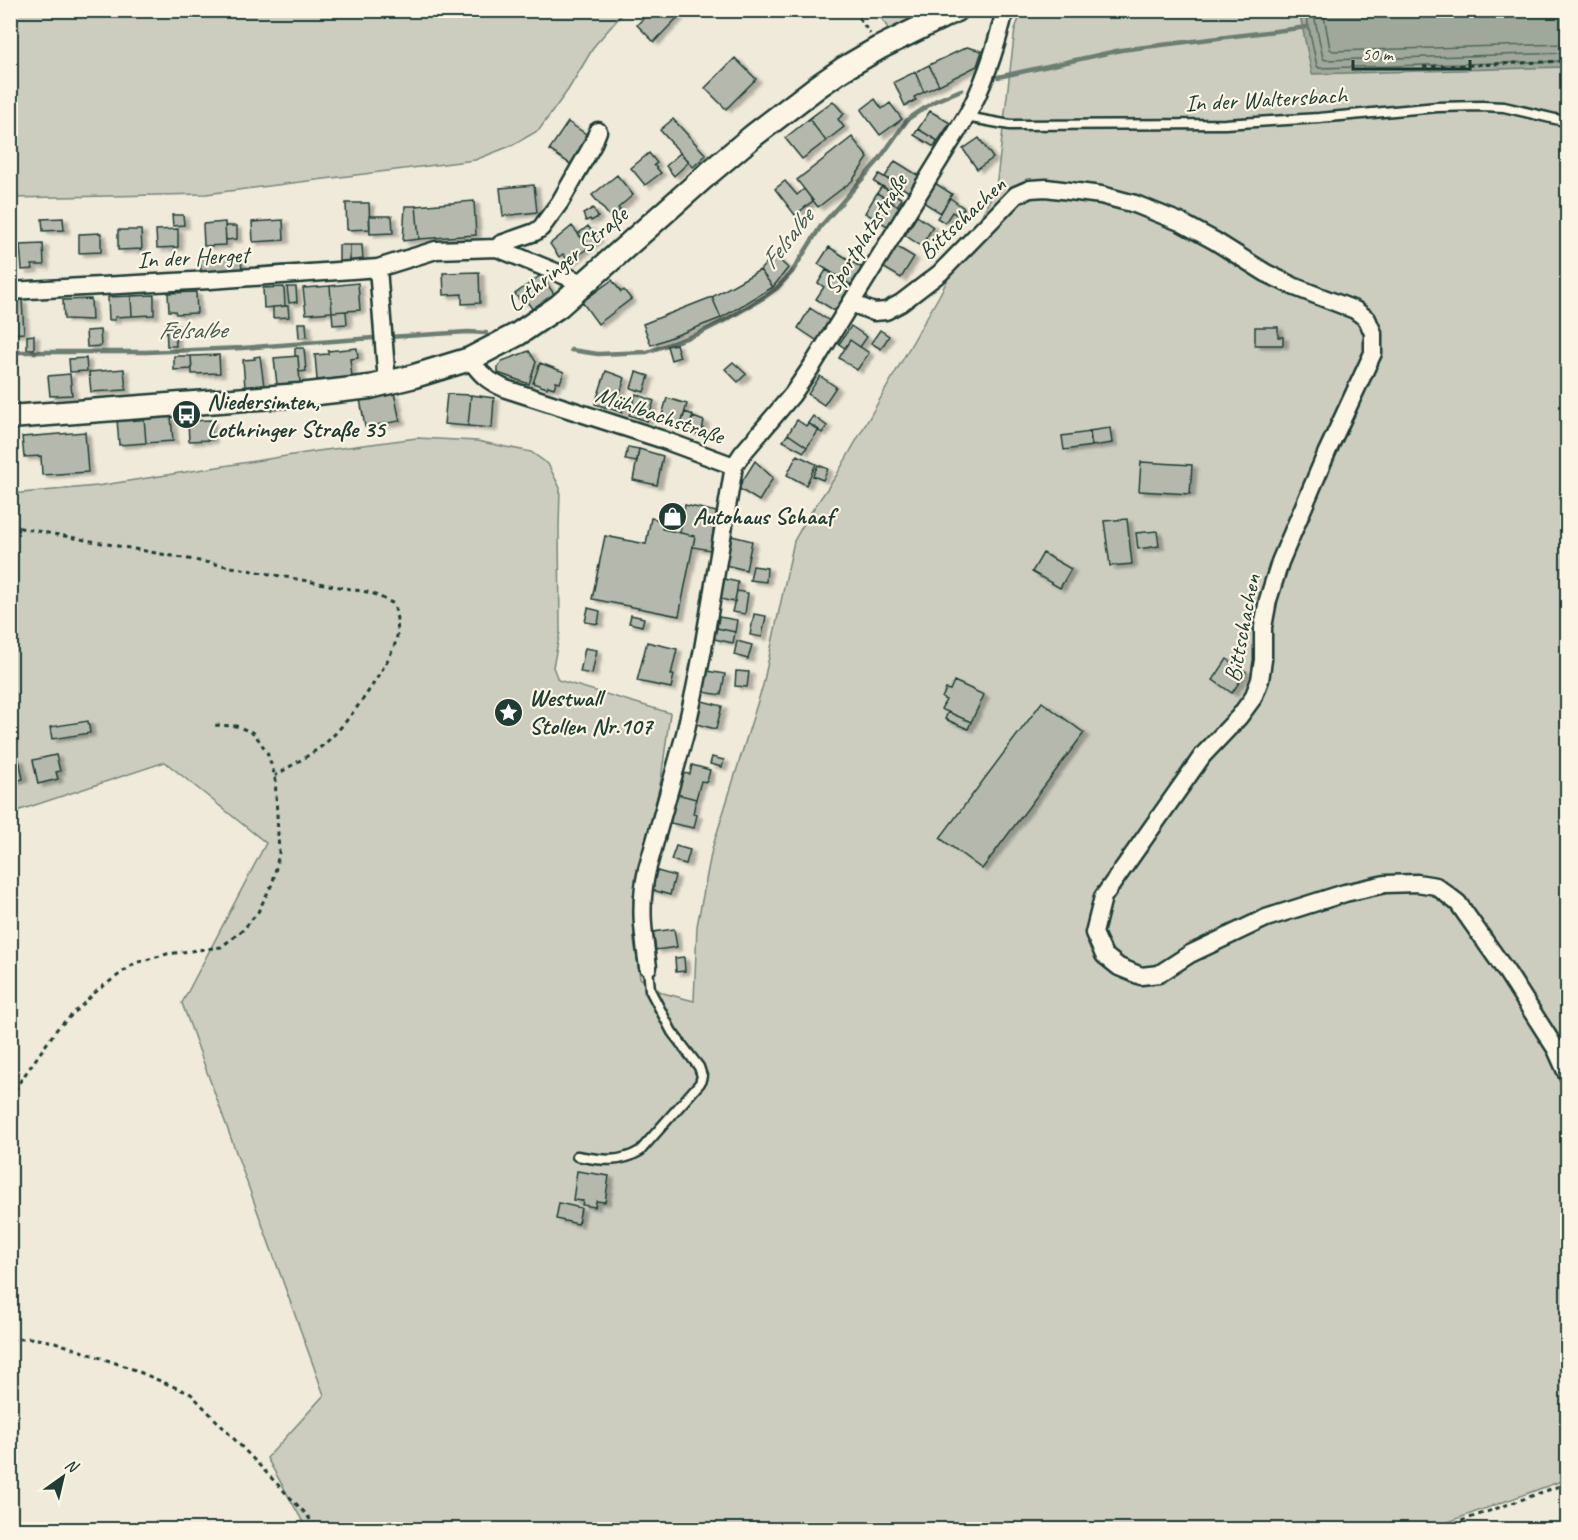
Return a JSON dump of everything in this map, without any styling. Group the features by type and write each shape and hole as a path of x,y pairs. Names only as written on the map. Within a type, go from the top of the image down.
{"main road":[{"name":"Lothringer Straße","path":"10,417 300,395 387,383 470,359 534,325 559,306 709,173 760,130 817,87 879,48 956,10"}],"street":[{"name":"Sportplatzstraße","path":"734,466 792,395 966,117 982,86 992,59 1005,10"},
{"name":"In der Herget","path":"497,248 501,244 542,228 560,202 598,131"},
{"name":"Bittschachen","path":"850,303 874,312 886,311 901,303 940,273 1016,195 1030,189 1046,188 1101,195 1135,204 1180,222 1266,273 1354,310 1367,319 1373,333 1372,353 1280,562 1268,600 1263,627 1263,660 1260,680 1253,698 1239,717 1203,755 1103,897 1094,933 1104,955 1119,967 1141,976 1159,974 1190,954 1266,918 1345,893 1385,884 1417,883 1436,886 1458,903 1508,974 1556,1049 1568,1076"},
{"name":"In der Herget","path":"10,291 378,268 436,250 497,248 585,284"},
{"path":"378,268 387,383"},
{"name":"Mühlbachstraße","path":"470,359 480,374 506,389 661,439 734,466 703,649 690,711 642,892 642,919 648,967"}],"lane":[{"name":"In der Waltersbach","path":"966,117 1010,125 1225,124 1482,105 1504,107 1568,122"},
{"name":"Mühlbachstraße","path":"577,1156 616,1160 628,1158 640,1151 700,1083 702,1076 699,1067 672,1032 650,990 648,967"}],"path":[{"path":"854,10 879,48"},
{"path":"1423,67 1568,61"},
{"path":"10,526 372,592 394,604 399,623 395,642 381,672 354,712 323,745 275,776"},
{"path":"10,1098 57,1029 98,990 135,963 167,954 221,947 243,930 258,912 273,882 279,853 275,776 267,752 254,733 236,726 213,725"},
{"path":"10,1340 30,1338 55,1342 130,1368 191,1394 306,1514 318,1530"},
{"path":"1436,1530 1568,1483"}],"shaded area":[{"path":"10,11 625,11 595,45 568,90 539,130 513,145 475,160 206,194 11,198"},
{"path":"877,11 933,11 889,30"},
{"path":"1022,11 1567,11 1567,1479 1426,1530 307,1529 267,1458 324,1395 182,1003 266,843 165,762 11,813 11,494 97,486 318,451 417,438 477,441 531,452 548,464 560,488 560,632 553,667 558,680 670,713 661,780 633,897 634,941 640,978 663,993 694,1001 697,926 712,849 763,685 794,541 836,476 939,296 996,188 1015,29"}],"water":[{"path":"1299,11 1567,11 1567,67 1312,74"}],"building":[{"path":"651,10 671,10 678,17 654,42 637,25"},
{"path":"967,47 982,51 977,66 939,85 929,65"},
{"path":"735,58 756,79 726,109 705,88"},
{"path":"929,65 939,85 924,92 915,72"},
{"path":"915,72 924,92 914,97 916,100 905,106 894,82"},
{"path":"875,99 882,109 890,103 902,119 880,135 861,110"},
{"path":"833,101 844,114 838,119 844,127 826,141 809,119"},
{"path":"930,111 950,123 938,141 918,129"},
{"path":"673,119 706,155 693,167 660,130"},
{"path":"809,119 826,141 802,159 785,138"},
{"path":"568,122 590,139 572,165 549,150"},
{"path":"918,129 938,141 934,147 914,135"},
{"path":"852,137 868,158 852,181 818,207 797,180"},
{"path":"979,138 993,158 977,169 963,149"},
{"path":"649,153 657,163 654,165 661,173 645,185 631,168"},
{"path":"680,153 689,162 674,176 666,166"},
{"path":"895,161 919,176 909,192 885,177"},
{"path":"879,174 894,183 889,191 874,182"},
{"path":"617,175 633,195 618,208 620,210 611,218 592,195"},
{"path":"785,181 797,195 804,189 813,201 795,215 775,189"},
{"path":"935,183 952,194 941,213 923,202"},
{"path":"534,185 537,212 503,216 500,188"},
{"path":"882,186 902,199 897,206 877,193"},
{"path":"877,193 901,208 889,227 865,213"},
{"path":"950,198 964,208 959,216 952,212 945,223 937,218"},
{"path":"474,201 476,235 419,239 416,206"},
{"path":"346,203 369,203 370,229 347,230"},
{"path":"405,206 416,206 419,239 403,241"},
{"path":"593,208 598,217 586,221 583,214"},
{"path":"172,215 183,215 184,225 173,226"},
{"path":"369,216 392,216 393,233 370,234"},
{"path":"917,216 933,227 921,246 905,235"},
{"path":"63,218 64,230 43,231 42,219"},
{"path":"283,220 284,240 253,242 252,222"},
{"path":"225,222 226,245 204,246 203,224"},
{"path":"225,226 237,226 237,239 226,240"},
{"path":"572,226 589,247 570,262 563,254 559,257 550,244"},
{"path":"588,226 598,239 589,247 578,234"},
{"path":"178,229 178,247 157,248 156,230"},
{"path":"118,230 141,230 142,249 118,250"},
{"path":"101,233 101,252 79,253 79,234"},
{"path":"43,244 44,265 32,265 33,269 22,270 20,245"},
{"path":"339,245 350,245 350,261 339,264"},
{"path":"350,245 362,245 363,259 350,261"},
{"path":"894,245 914,257 901,278 881,266"},
{"path":"829,247 862,268 851,285 818,264"},
{"path":"241,255 242,271 201,273 200,258"},
{"path":"774,255 788,268 773,287 760,270"},
{"path":"760,270 773,287 721,318 712,297"},
{"path":"826,270 851,285 835,311 816,299 824,287 818,283"},
{"path":"479,272 480,303 462,304 462,294 444,295 443,273"},
{"path":"541,275 554,294 533,310 525,299 521,302 515,294"},
{"path":"612,280 621,292 624,290 631,299 598,324 582,302"},
{"path":"358,283 360,310 332,312 330,286"},
{"path":"330,286 332,312 306,314 303,288"},
{"path":"284,287 285,306 264,308 263,288"},
{"path":"287,287 296,287 297,302 289,303"},
{"path":"196,292 197,313 176,314 175,311 169,311 168,293"},
{"path":"154,295 154,315 132,316 131,296"},
{"path":"131,296 132,316 115,317 115,320 109,320 108,297"},
{"path":"712,297 721,318 651,345 643,324"},
{"path":"91,299 92,320 64,319 63,300"},
{"path":"10,300 22,300 24,333 10,334"},
{"path":"288,306 289,317 273,318 273,307"},
{"path":"810,308 831,322 819,342 798,328"},
{"path":"346,311 347,324 333,325 332,312"},
{"path":"166,323 174,323 176,346 167,346"},
{"path":"298,323 306,323 307,337 299,338"},
{"path":"851,326 867,337 860,347 850,340 845,348 839,344"},
{"path":"1255,327 1278,327 1278,337 1283,337 1283,345 1255,345"},
{"path":"100,330 101,346 87,347 86,331"},
{"path":"880,330 889,336 881,349 871,343"},
{"path":"34,335 34,349 27,349 27,336"},
{"path":"850,340 869,353 857,370 839,358"},
{"path":"676,344 680,357 671,360 667,346"},
{"path":"295,348 304,348 306,371 299,372"},
{"path":"357,348 358,358 350,359 352,377 317,380 315,355 328,354 328,351"},
{"path":"529,351 536,362 529,384 498,373 498,367 502,361"},
{"path":"219,355 220,373 192,374 191,356"},
{"path":"174,356 191,356 192,369 174,370"},
{"path":"260,356 264,386 245,388 243,360"},
{"path":"298,356 300,383 277,385 274,358"},
{"path":"86,358 87,371 70,372 69,359"},
{"path":"733,362 746,374 738,382 725,369"},
{"path":"540,363 564,372 560,383 556,382 554,388 533,383"},
{"path":"124,369 126,390 91,392 89,372"},
{"path":"606,371 625,378 615,410 595,404"},
{"path":"636,372 649,376 644,392 631,388"},
{"path":"70,374 72,395 50,396 48,376"},
{"path":"820,376 836,387 824,405 808,394"},
{"path":"394,393 400,421 365,427 360,399"},
{"path":"447,394 471,395 468,426 444,424"},
{"path":"636,394 654,401 647,421 629,415"},
{"path":"471,395 494,398 492,428 468,426"},
{"path":"619,396 627,398 622,413 615,410"},
{"path":"667,398 687,404 680,428 660,422"},
{"path":"685,412 693,415 688,431 680,428"},
{"path":"171,416 173,441 146,443 144,417"},
{"path":"813,416 827,426 822,433 808,423"},
{"path":"144,417 146,443 119,445 117,419"},
{"path":"693,417 704,421 701,435 688,431"},
{"path":"211,420 212,440 189,441 188,421"},
{"path":"797,420 806,426 808,423 819,430 807,447 788,434"},
{"path":"1110,428 1112,443 1092,446 1089,431"},
{"path":"85,432 88,472 42,475 41,456 24,457 22,437"},
{"path":"1090,432 1092,446 1064,450 1062,436"},
{"path":"788,434 807,447 804,452 783,441"},
{"path":"628,447 639,449 637,462 625,460"},
{"path":"639,449 663,456 657,485 633,480"},
{"path":"797,455 816,464 806,485 787,475"},
{"path":"755,461 773,478 759,501 738,488"},
{"path":"1141,462 1192,465 1190,494 1139,491"},
{"path":"818,465 828,469 823,480 813,476"},
{"path":"685,505 717,512 710,550 693,547 695,536 680,533"},
{"path":"651,518 664,521 662,529 695,536 679,616 592,599 605,536 646,544"},
{"path":"1127,519 1132,564 1110,566 1104,521"},
{"path":"1157,531 1159,546 1138,549 1136,533"},
{"path":"732,536 752,541 746,570 725,565"},
{"path":"1043,553 1071,569 1060,588 1032,572"},
{"path":"753,566 767,568 766,582 750,580"},
{"path":"724,579 738,582 735,602 720,599"},
{"path":"737,591 748,593 745,614 732,612"},
{"path":"588,608 600,611 598,624 585,622"},
{"path":"754,614 766,616 762,637 750,635"},
{"path":"631,615 644,618 642,626 629,623"},
{"path":"719,617 737,620 735,632 717,628"},
{"path":"717,628 735,632 733,643 714,639"},
{"path":"737,641 752,645 748,659 734,655"},
{"path":"647,642 677,649 671,675 674,675 671,688 637,681"},
{"path":"585,648 597,650 592,674 580,672"},
{"path":"1227,659 1246,672 1232,693 1213,680"},
{"path":"707,671 725,674 721,695 703,692"},
{"path":"736,671 749,672 747,687 735,686"},
{"path":"954,681 984,695 971,722 941,709 946,700 942,698 946,689 950,690"},
{"path":"702,701 722,706 716,729 696,724"},
{"path":"1042,702 1084,733 982,869 940,838"},
{"path":"948,712 971,722 968,729 945,719"},
{"path":"88,721 90,733 52,739 50,727"},
{"path":"56,755 60,771 56,772 58,779 38,784 33,760"},
{"path":"712,757 724,760 722,767 710,764"},
{"path":"19,759 23,779 10,782 10,760"},
{"path":"692,765 710,770 707,782 701,781 696,799 677,794 682,773 690,774"},
{"path":"677,794 696,799 693,814 697,815 694,828 670,823"},
{"path":"676,846 690,850 686,864 671,860"},
{"path":"654,870 675,876 670,895 649,889"},
{"path":"674,929 677,947 656,950 653,932"},
{"path":"684,957 685,971 676,972 675,958"},
{"path":"577,1171 609,1176 605,1202 596,1201 595,1207 582,1205 583,1201 573,1200"},
{"path":"559,1203 581,1208 578,1224 556,1219"}],"waterway":[{"name":"Felsalbe","path":"998,77 1121,50 1308,27"},
{"name":"Felsalbe","path":"571,350 598,354 647,352 698,334 766,296 792,272 821,226 878,161 908,119 935,101 961,90"},
{"name":"Felsalbe","path":"389,337 486,333"},
{"name":"Felsalbe","path":"10,352 146,352 242,348 373,338"}],"place":[{"name":"Niedersimten, Lothringer Straße 35","path":"186,415"},
{"name":"Autohaus Schaaf","path":"672,516"},
{"name":"Westwall Stollen Nr.107","path":"508,712"}]}
